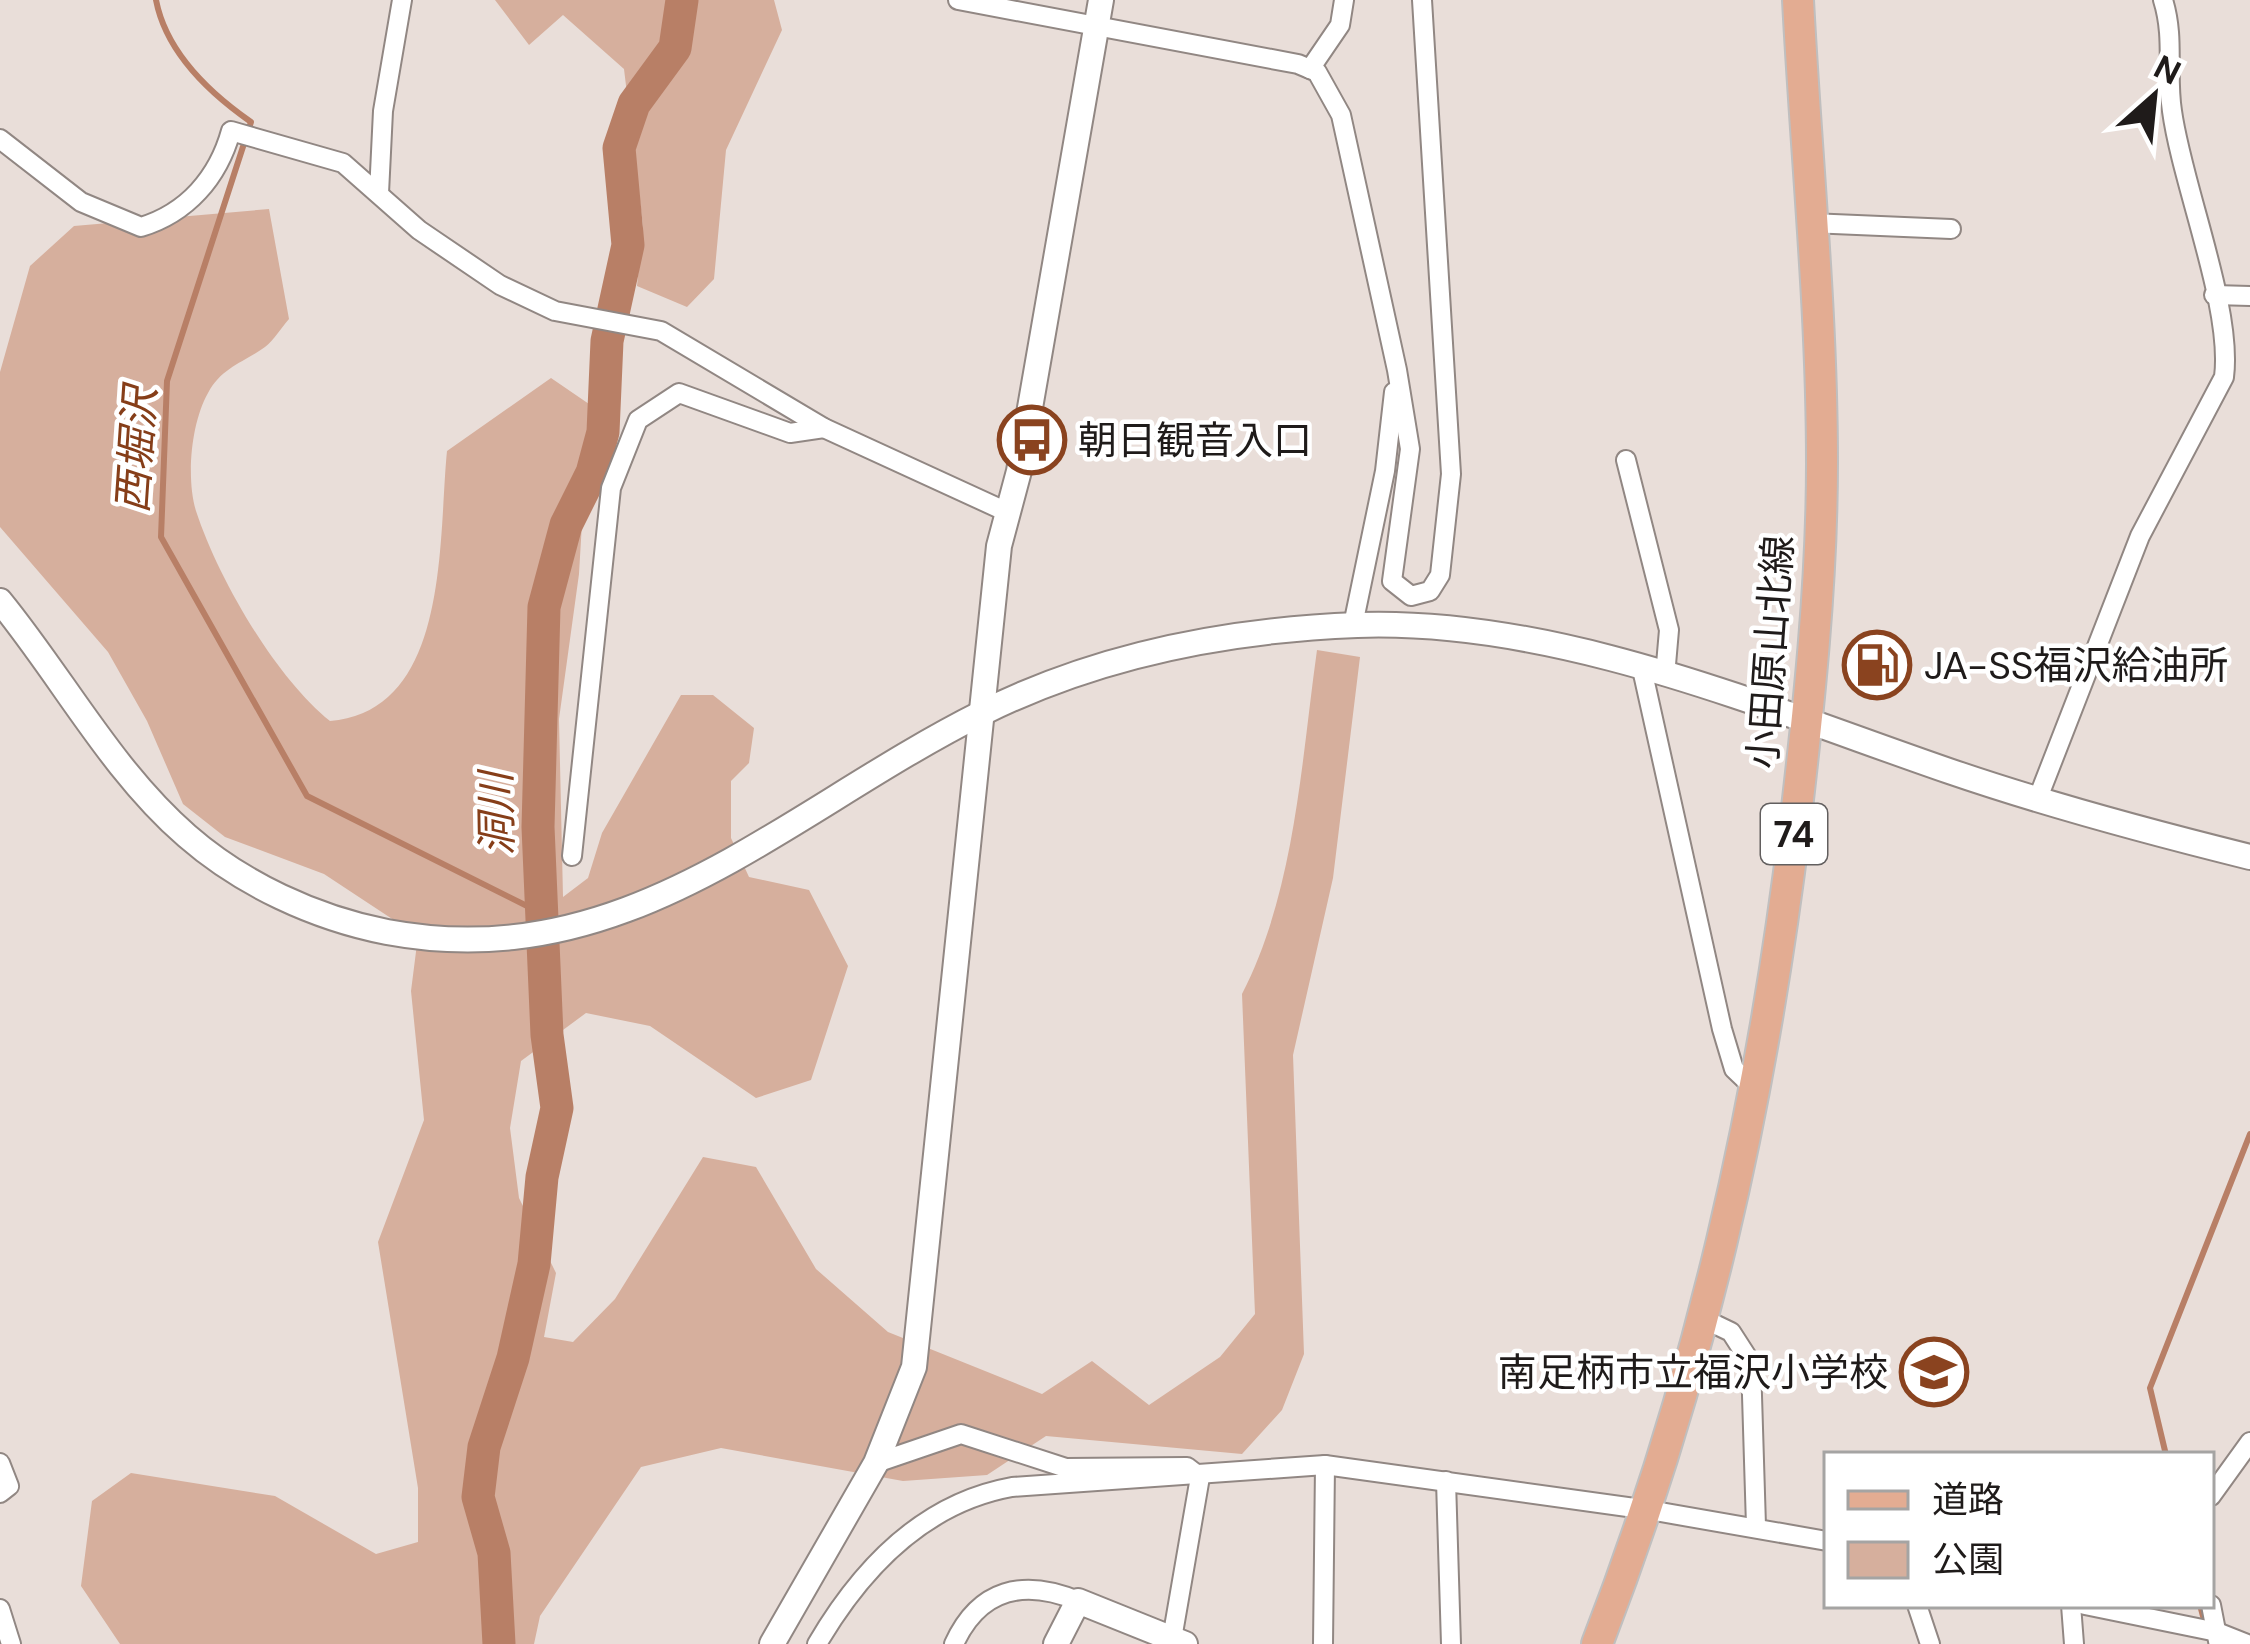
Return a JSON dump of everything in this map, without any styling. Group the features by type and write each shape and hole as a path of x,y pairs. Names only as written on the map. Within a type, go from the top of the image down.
{"main road":[{"name":"小田原山北線","path":"1597,1644 1649,1510 1706,1320 1778,966 1808,719 1822,463 1798,0"}],"street":[{"path":"379,193 383,111 402,0"},
{"path":"958,0 1317,72 1341,115 1396,370 1410,449 1407,498 1393,546 1393,581 1411,596 1430,591 1440,575 1451,474 1422,0"},
{"path":"772,1644 876,1463 914,1367 1007,512 1019,471 1101,0"},
{"path":"1310,69 1340,25 1344,0"},
{"path":"2038,798 2140,536 2224,376 2214,295 2171,108 2173,48 2164,0"},
{"path":"0,139 81,202 141,227 184,210 225,153 231,131 343,163 419,230 500,284 554,311 661,331 824,428 1007,512"},
{"path":"1810,224 1951,229"},
{"path":"2214,295 2250,296"},
{"path":"1365,625 1396,370"},
{"path":"572,856 611,488 638,420 679,393 790,434 824,428"},
{"path":"1626,460 1669,629 1654,672 1722,1029 1734,1069 1756,1090"},
{"path":"0,601 142,792 190,839 268,892 355,926 414,937 472,940 571,930 619,916 713,871 982,712 1081,672 1164,647 1365,625 1432,626 1654,672 2038,798 2250,857"},
{"path":"1706,1320 1731,1331 1751,1363 1756,1526"},
{"path":"876,1463 961,1434 985,1437 1046,1464 1164,1464 1187,1467 1200,1477"},
{"path":"2214,1492 2250,1442"},
{"path":"0,1463 9,1486 0,1493"},
{"path":"818,1644 861,1576 903,1538 962,1501 1012,1487 1324,1465 1756,1526 1824,1540"},
{"path":"1323,1644 1324,1465"},
{"path":"954,1644 978,1604 1022,1589 1048,1588 1179,1641 1200,1477"},
{"path":"1446,1481 1451,1644"},
{"path":"1056,1644 1078,1601"},
{"path":"1918,1608 1930,1644"},
{"path":"2071,1608 2074,1644"},
{"path":"2097,1608 2247,1644"},
{"path":"2212,1608 2218,1638"},
{"path":"0,1609 11,1644"}],"green space":[{"path":"495,0 774,0 782,30 726,150 714,279 687,307 637,286 643,226 624,69 563,15 529,45"},
{"path":"269,209 289,319 268,344 226,371 208,393 194,435 191,483 196,511 218,566 269,653 330,721 369,710 398,687 417,655 430,616 447,451 551,378 589,404 579,574 559,719 563,897 588,878 602,833 681,695 713,695 754,728 749,763 731,781 731,838 749,877 809,890 848,966 811,1080 756,1098 650,1026 586,1013 521,1061 510,1128 519,1198 556,1273 544,1337 573,1342 615,1299 703,1157 756,1167 816,1269 888,1332 1042,1394 1092,1361 1149,1405 1220,1357 1255,1314 1242,994 1260,954 1285,870 1317,650 1360,657 1333,878 1293,1055 1304,1354 1282,1410 1242,1454 1046,1436 987,1475 903,1481 721,1448 641,1467 540,1616 534,1644 120,1644 81,1586 92,1501 131,1473 275,1496 376,1554 418,1542 418,1488 378,1242 424,1120 411,991 418,936 324,874 225,837 183,804 147,721 108,652 0,527 0,372 30,266 74,226"}],"waterway":[{"name":"西堀沢","path":"156,0 179,54 219,98 251,122 167,381 161,537 307,796 543,914"},
{"name":"洞川","path":"499,1644 494,1553 478,1497 484,1447 513,1358 534,1264 542,1177 557,1108 547,1035 538,827 544,607 566,525 592,473 603,432 607,341 628,245 619,148 634,104 675,48 682,0"},
{"path":"2165,1452 2150,1388 2250,1134"},
{"path":"2201,1608 2204,1620"}],"place":[{"name":"朝日観音入口","path":"1032,440"},
{"name":"JA-SS福沢給油所","path":"1877,665"},
{"name":"南足柄市立福沢小学校","path":"1934,1372"}]}
